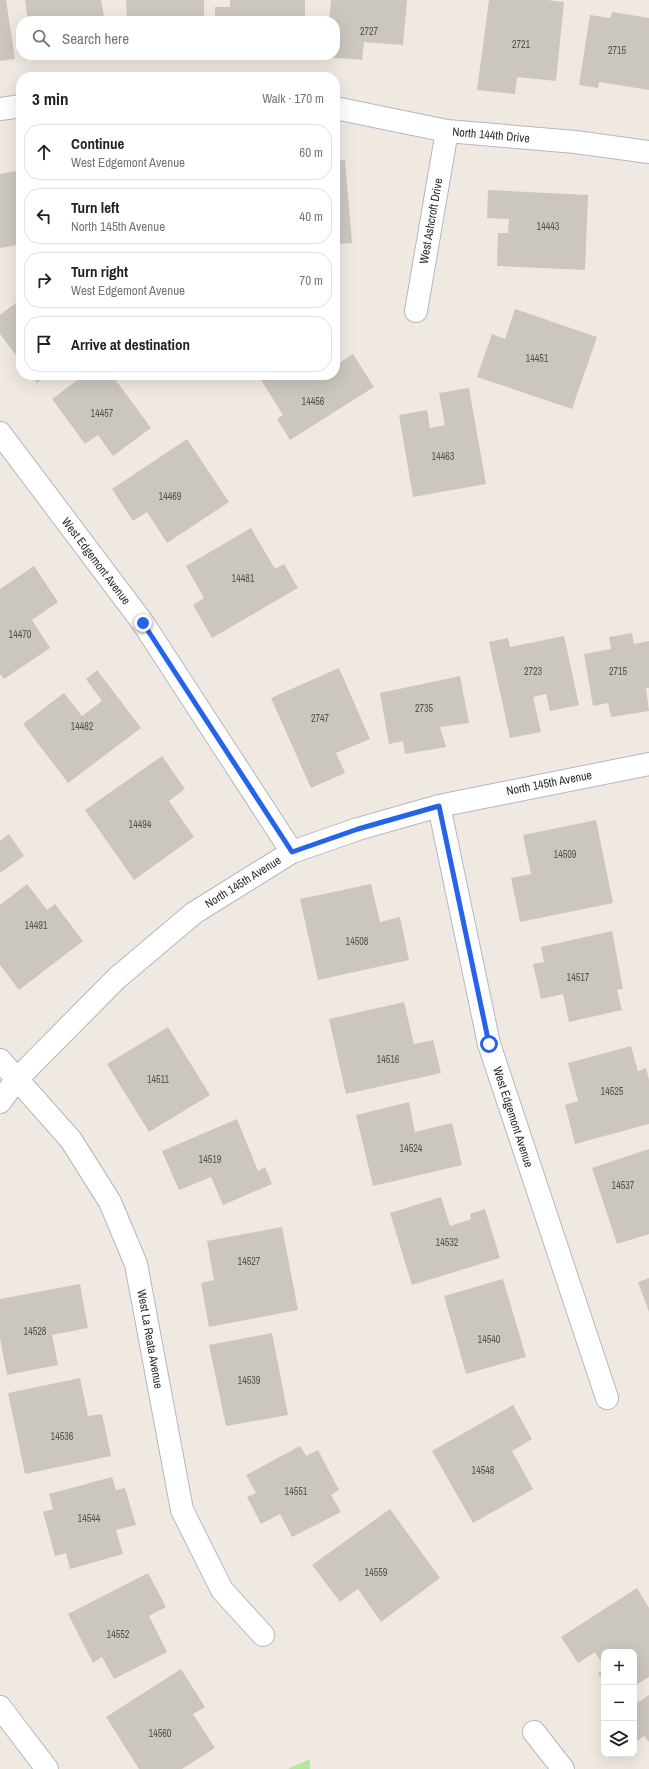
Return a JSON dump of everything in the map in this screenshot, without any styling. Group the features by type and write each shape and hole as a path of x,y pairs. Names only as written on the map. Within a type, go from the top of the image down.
{"street":[{"path":"0,109 16,107"},
{"name":"North 144th Drive","path":"340,109 447,131 575,142 649,152"},
{"name":"West Ashcroft Drive","path":"416,311 447,131"},
{"name":"West Edgemont Avenue","path":"0,433 143,623 292,852"},
{"name":"North 145th Avenue","path":"0,1102 17,1079 117,978 194,913 292,852 358,829 439,806 649,764"},
{"name":"West Edgemont Avenue","path":"439,806 489,1044 606,1398"},
{"name":"West La Reata Avenue","path":"0,1060 71,1140 110,1202 136,1264 182,1510 222,1590 263,1635"},
{"path":"0,1707 47,1769"},
{"path":"534,1732 563,1769"}],"green space":[{"path":"310,1759 310,1769 288,1769"}],"building":[{"path":"0,0 6,0 15,59 0,61"},
{"path":"25,0 101,0 104,16 27,16"},
{"path":"126,0 204,0 204,16 127,16"},
{"path":"230,0 305,0 305,16 215,16 215,7 230,7"},
{"path":"331,0 407,0 403,45 364,42 362,60 340,58 340,16 329,16"},
{"path":"489,0 547,0 564,2 556,81 517,77 515,94 477,90"},
{"path":"612,12 649,18 649,90 599,82 598,88 579,85 590,15 610,18"},
{"path":"340,160 345,160 352,243 340,244"},
{"path":"16,171 16,245 0,248 0,174"},
{"path":"488,190 588,195 585,270 497,266 498,233 508,233 509,219 487,218"},
{"path":"16,303 16,355 0,334 0,315"},
{"path":"515,309 597,337 572,409 477,377 492,334 505,339"},
{"path":"353,354 374,387 290,440 277,419 283,415 261,380 340,380 340,362"},
{"path":"77,380 116,380 151,428 113,456 98,435 85,444 52,399"},
{"path":"469,388 486,484 413,497 399,415 427,410 430,428 445,425 439,393"},
{"path":"187,439 229,502 167,543 147,512 133,521 112,489"},
{"path":"251,528 275,569 284,564 298,588 212,638 193,605 204,598 186,566"},
{"path":"34,566 58,602 32,620 50,648 4,679 0,674 0,589"},
{"path":"632,633 634,644 649,641 649,688 646,688 649,711 611,717 608,703 593,706 584,654 611,649 609,637"},
{"path":"564,636 579,705 550,711 546,694 533,697 541,732 510,738 489,642 508,638 510,647"},
{"path":"339,668 370,739 336,753 345,773 311,788 271,698"},
{"path":"97,670 141,728 68,783 23,724 64,693 82,716 102,701 86,679"},
{"path":"460,676 469,723 440,727 446,747 405,754 403,741 389,744 380,693"},
{"path":"162,756 185,789 169,801 194,837 134,880 85,810"},
{"path":"596,820 613,903 520,922 511,878 531,874 523,835"},
{"path":"9,834 24,856 0,873 0,841"},
{"path":"27,884 47,910 55,904 83,941 19,990 0,965 0,905"},
{"path":"371,884 380,922 400,917 409,960 318,980 300,899"},
{"path":"612,931 623,989 617,990 622,1010 569,1022 563,994 541,999 533,964 544,962 541,947"},
{"path":"404,1002 414,1044 433,1040 441,1073 346,1094 329,1019"},
{"path":"168,1027 210,1095 149,1132 107,1064"},
{"path":"631,1046 638,1071 646,1068 649,1080 649,1124 575,1144 565,1105 578,1101 568,1063"},
{"path":"409,1102 415,1132 452,1123 462,1165 373,1186 356,1115"},
{"path":"237,1119 258,1171 265,1167 272,1184 223,1205 211,1177 179,1190 162,1151"},
{"path":"649,1149 649,1234 617,1244 592,1168"},
{"path":"441,1197 450,1226 471,1219 470,1214 485,1209 500,1258 412,1285 390,1213"},
{"path":"282,1227 298,1310 209,1327 201,1283 214,1280 207,1241"},
{"path":"649,1278 649,1312 638,1282"},
{"path":"503,1279 526,1357 466,1374 444,1296"},
{"path":"80,1284 88,1328 52,1335 58,1365 7,1375 0,1338 0,1299"},
{"path":"272,1333 288,1415 226,1426 209,1345"},
{"path":"80,1378 88,1416 102,1414 111,1456 25,1474 8,1393"},
{"path":"513,1405 532,1439 512,1451 533,1489 473,1523 432,1451"},
{"path":"300,1446 306,1456 318,1450 339,1490 331,1495 341,1512 292,1537 280,1514 261,1524 247,1497 256,1493 246,1475"},
{"path":"112,1477 116,1490 125,1488 136,1525 116,1530 123,1554 70,1569 66,1553 55,1556 43,1512 53,1509 49,1494"},
{"path":"390,1509 440,1578 381,1622 358,1589 340,1602 312,1565"},
{"path":"148,1573 166,1607 149,1616 167,1652 114,1679 102,1657 93,1663 68,1614"},
{"path":"637,1588 649,1608 649,1677 637,1684 637,1649 601,1649 601,1661 595,1652 578,1663 561,1637"},
{"path":"181,1669 205,1707 193,1714 215,1748 182,1769 139,1769 106,1717"},
{"path":"649,1695 649,1742 644,1736 637,1741 637,1703"}],"route":[{"path":"143,623 292,852 358,829 439,806 489,1044"}]}
